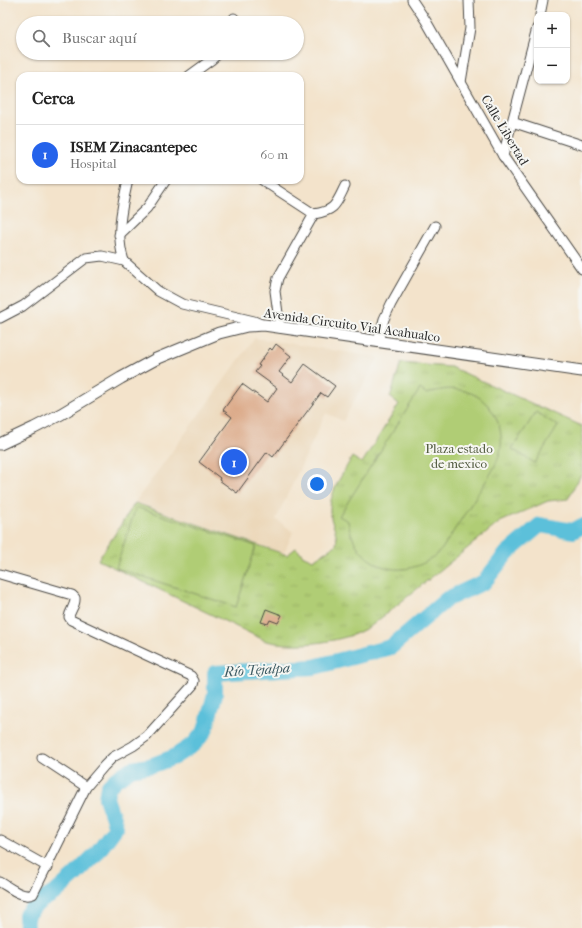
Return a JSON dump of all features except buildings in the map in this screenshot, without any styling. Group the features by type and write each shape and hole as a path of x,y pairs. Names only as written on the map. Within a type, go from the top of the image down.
{"street":[{"name":"Calle Libertad","path":"412,0 426,21 503,156 582,269"},
{"path":"461,82 470,28 469,0"},
{"path":"541,12 543,0"},
{"path":"503,156 534,39"},
{"path":"194,72 211,60"},
{"path":"512,122 582,145"},
{"path":"124,262 119,235 120,215 127,184"},
{"path":"119,235 147,208 163,184"},
{"path":"268,184 314,214 325,212 334,206 345,186"},
{"path":"280,328 275,291 278,278 314,214"},
{"path":"378,342 384,319 391,304 435,226"},
{"path":"0,318 23,306 86,258 102,256 124,262 170,298 198,308 254,321 264,325"},
{"name":"Avenida Circuito Vial Acahualco","path":"0,444 61,414 120,378 156,359 219,333 247,326 264,325 582,371"},
{"path":"0,574 72,595 76,602 69,613 71,620 194,678 192,685 147,736 113,758 86,787 33,894 29,896 24,895 0,882"},
{"path":"42,758 86,787"},
{"path":"0,840 48,866"}],"shaded area":[{"path":"255,338 376,357 378,359 343,421 326,413 276,519 293,532 284,553 135,502"}],"green space":[{"name":"Plaza estado de mexico","path":"401,363 451,367 582,426 582,473 568,499 548,501 500,522 371,626 349,636 316,643 286,644 266,641 98,560 135,503 287,555 296,548 304,556 313,560 336,545 336,533 331,517 330,505 334,490 352,457 362,463 399,404 390,397"},
{"path":"420,389 427,394 447,389 461,390 474,394 480,398 492,411 499,427 501,435 500,453 490,475 442,549 429,560 414,567 399,569 385,567 372,561 361,552 353,538 348,521 339,516"},
{"path":"536,412 558,426 535,463 512,449"},
{"path":"136,507 256,546 236,607 116,568"}],"waterway":[{"name":"Río Tejalpa","path":"27,928 26,915 39,902 56,892 74,876 96,854 116,827 106,798 108,787 116,779 131,769 153,765 174,757 194,744 205,731 215,694 215,673 314,667 391,647 447,599 484,582 507,553 540,525 573,531 582,526"}],"place":[{"name":"ISEM Zinacantepec","path":"234,462"}]}
